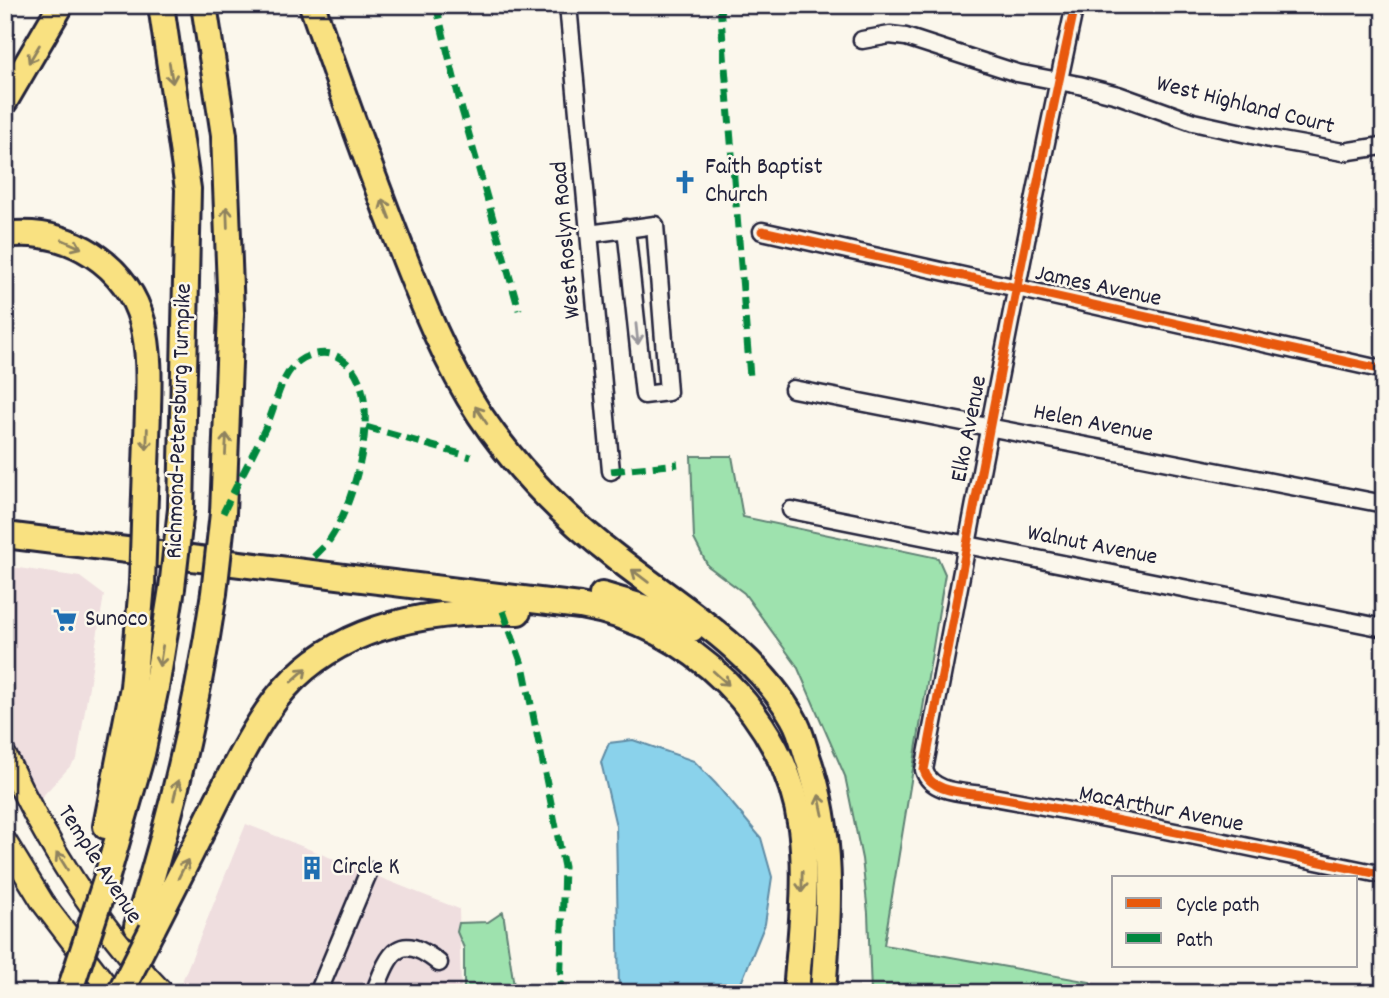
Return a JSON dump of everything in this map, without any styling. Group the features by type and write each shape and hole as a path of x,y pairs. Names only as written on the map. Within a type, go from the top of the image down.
{"highway":[{"path":"5,102 61,5"},
{"name":"Richmond-Petersburg Turnpike","path":"68,993 79,964 101,878 142,754 172,589 181,509 188,189 161,5"},
{"name":"Richmond-Petersburg Turnpike","path":"116,993 144,928 181,769 215,593 223,513 232,313 224,135 204,5"},
{"path":"312,5 358,137 422,302 441,343 481,415 518,464 572,520 755,667 795,720 812,769 825,822 828,849 823,993"},
{"path":"5,235 54,236 79,246 106,264 135,301 145,327 149,352 142,584 127,725 101,878"},
{"path":"5,521 625,600 692,629 726,654 764,693 812,769"},
{"path":"5,535 580,606 618,615 666,638 706,664 745,702 775,748 787,774 800,827 803,854 796,993"},
{"path":"144,928 260,723 292,681 349,641 370,631 413,618 484,611 578,616 608,621 666,638"}],"main road":[{"name":"Temple Avenue","path":"5,755 47,837 102,923 163,993"},
{"path":"5,841 43,903 116,993"}],"street":[{"name":"West Roslyn Road","path":"568,5 611,471"},
{"name":"Elko Avenue","path":"930,783 924,770 1075,5"},
{"name":"West Highland Court","path":"862,40 890,35 906,37 1017,73 1118,95 1193,122 1270,139 1343,152 1382,146"},
{"path":"589,234 655,225 668,392 644,395 626,229"},
{"name":"James Avenue","path":"762,231 1384,370"},
{"name":"Helen Avenue","path":"793,389 1384,504"},
{"name":"Walnut Avenue","path":"791,510 1384,628"},
{"name":"MacArthur Avenue","path":"930,783 937,787 1384,875"},
{"path":"318,993 369,871"},
{"path":"374,993 389,957 399,948 412,948 439,962"}],"shaded area":[{"path":"5,566 80,577 104,595 77,759 38,801 5,729"},
{"path":"246,824 459,909 461,993 188,993 181,984"},
{"path":"1090,982 1150,993 1089,993"}],"green space":[{"path":"691,456 732,456 743,517 938,558 945,574 884,945 1090,982 1089,993 871,993 868,913 862,859 845,776 797,666 744,593 708,566 694,539"},
{"path":"503,912 515,993 464,993 464,948 457,932 459,923 488,922"}],"water":[{"path":"633,740 694,761 761,838 772,877 765,924 737,993 619,993 616,826 601,762 609,743"}],"marked path":[{"path":"436,5 462,110 519,310"},
{"path":"720,5 750,377"},
{"path":"223,513 263,434 287,374 299,361 307,357 321,353 334,355 352,368 362,388 364,440 351,495 341,519 330,539 311,560"},
{"path":"366,427 471,457"},
{"path":"611,471 678,464"},
{"path":"503,611 524,670 564,867 560,993"}],"cycle path":[{"path":"1075,5 1016,291 924,770 928,778 942,788 1087,814 1384,875"},
{"path":"762,231 1384,370"}],"place":[{"name":"Faith Baptist Church","path":"685,182"},
{"name":"Sunoco","path":"65,620"},
{"name":"Circle K","path":"312,868"}]}
